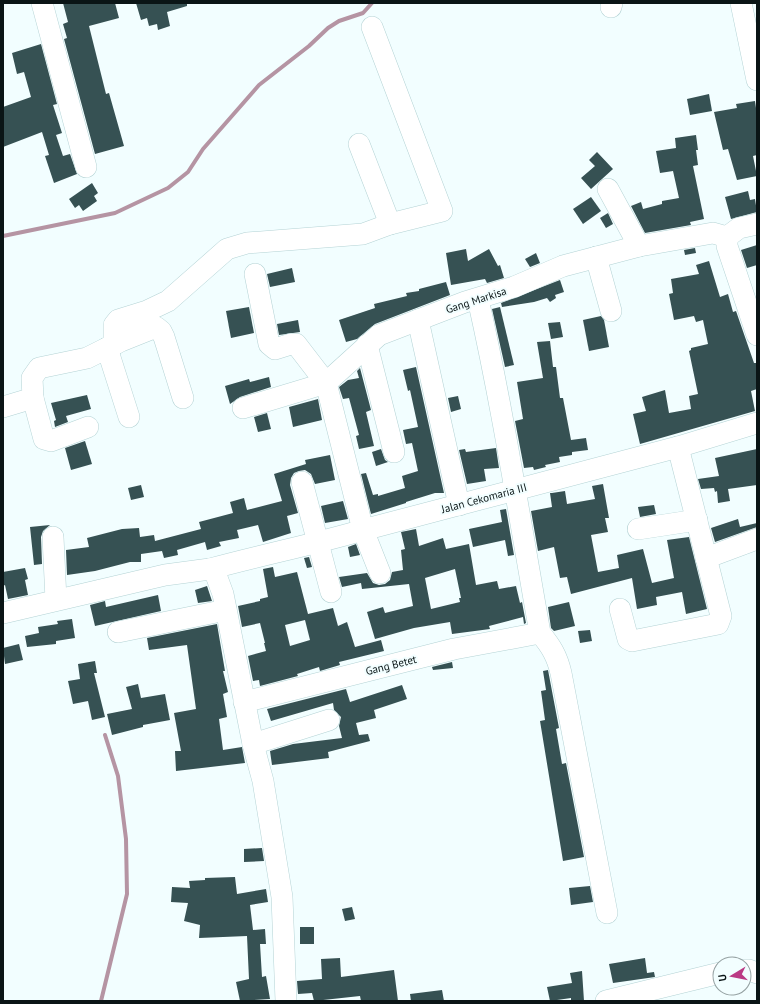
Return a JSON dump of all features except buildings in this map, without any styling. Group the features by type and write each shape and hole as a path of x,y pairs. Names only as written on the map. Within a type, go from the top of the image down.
{"street":[{"path":"42,3 86,167"},
{"path":"741,3 753,46 757,80"},
{"path":"129,417 111,347 114,325 118,320 147,311 168,301 228,249 247,243 363,234 390,224 442,211 372,27"},
{"path":"359,144 390,224"},
{"path":"608,189 639,246"},
{"path":"757,224 739,228 727,237 729,253 757,335"},
{"name":"Gang Markisa","path":"243,408 326,383 379,334 465,302 514,287 564,266 639,246 713,233 727,237"},
{"path":"596,257 611,310"},
{"path":"255,274 270,344 275,349 296,344 326,383 363,530 380,573"},
{"path":"478,299 496,377 540,633 553,648 561,673 607,913"},
{"path":"418,320 459,505"},
{"path":"88,427 51,441 44,439 33,398 32,378 39,368 87,358 158,328 164,337 183,398"},
{"path":"367,345 394,452"},
{"path":"3,407 33,398"},
{"name":"Jalan Cekomaria III","path":"3,613 165,575 210,569 318,543 678,447 757,423"},
{"path":"620,609 628,639 632,641 718,624 721,616 678,447"},
{"path":"302,482 331,592"},
{"path":"638,529 697,520"},
{"path":"53,537 56,600"},
{"path":"706,558 757,539"},
{"path":"210,569 216,575 221,586 244,702 261,775 282,897 286,1001"},
{"path":"118,632 226,610"},
{"name":"Gang Betet","path":"244,702 454,649 540,633"},
{"path":"253,744 329,720"},
{"path":"606,1001 712,975"}],"waterway":[{"path":"3,236 115,213 168,188 188,172 203,149 259,85 309,46 328,28 339,21 363,13 372,3"},
{"path":"101,1001 127,894 126,839 118,776 105,735"}]}
